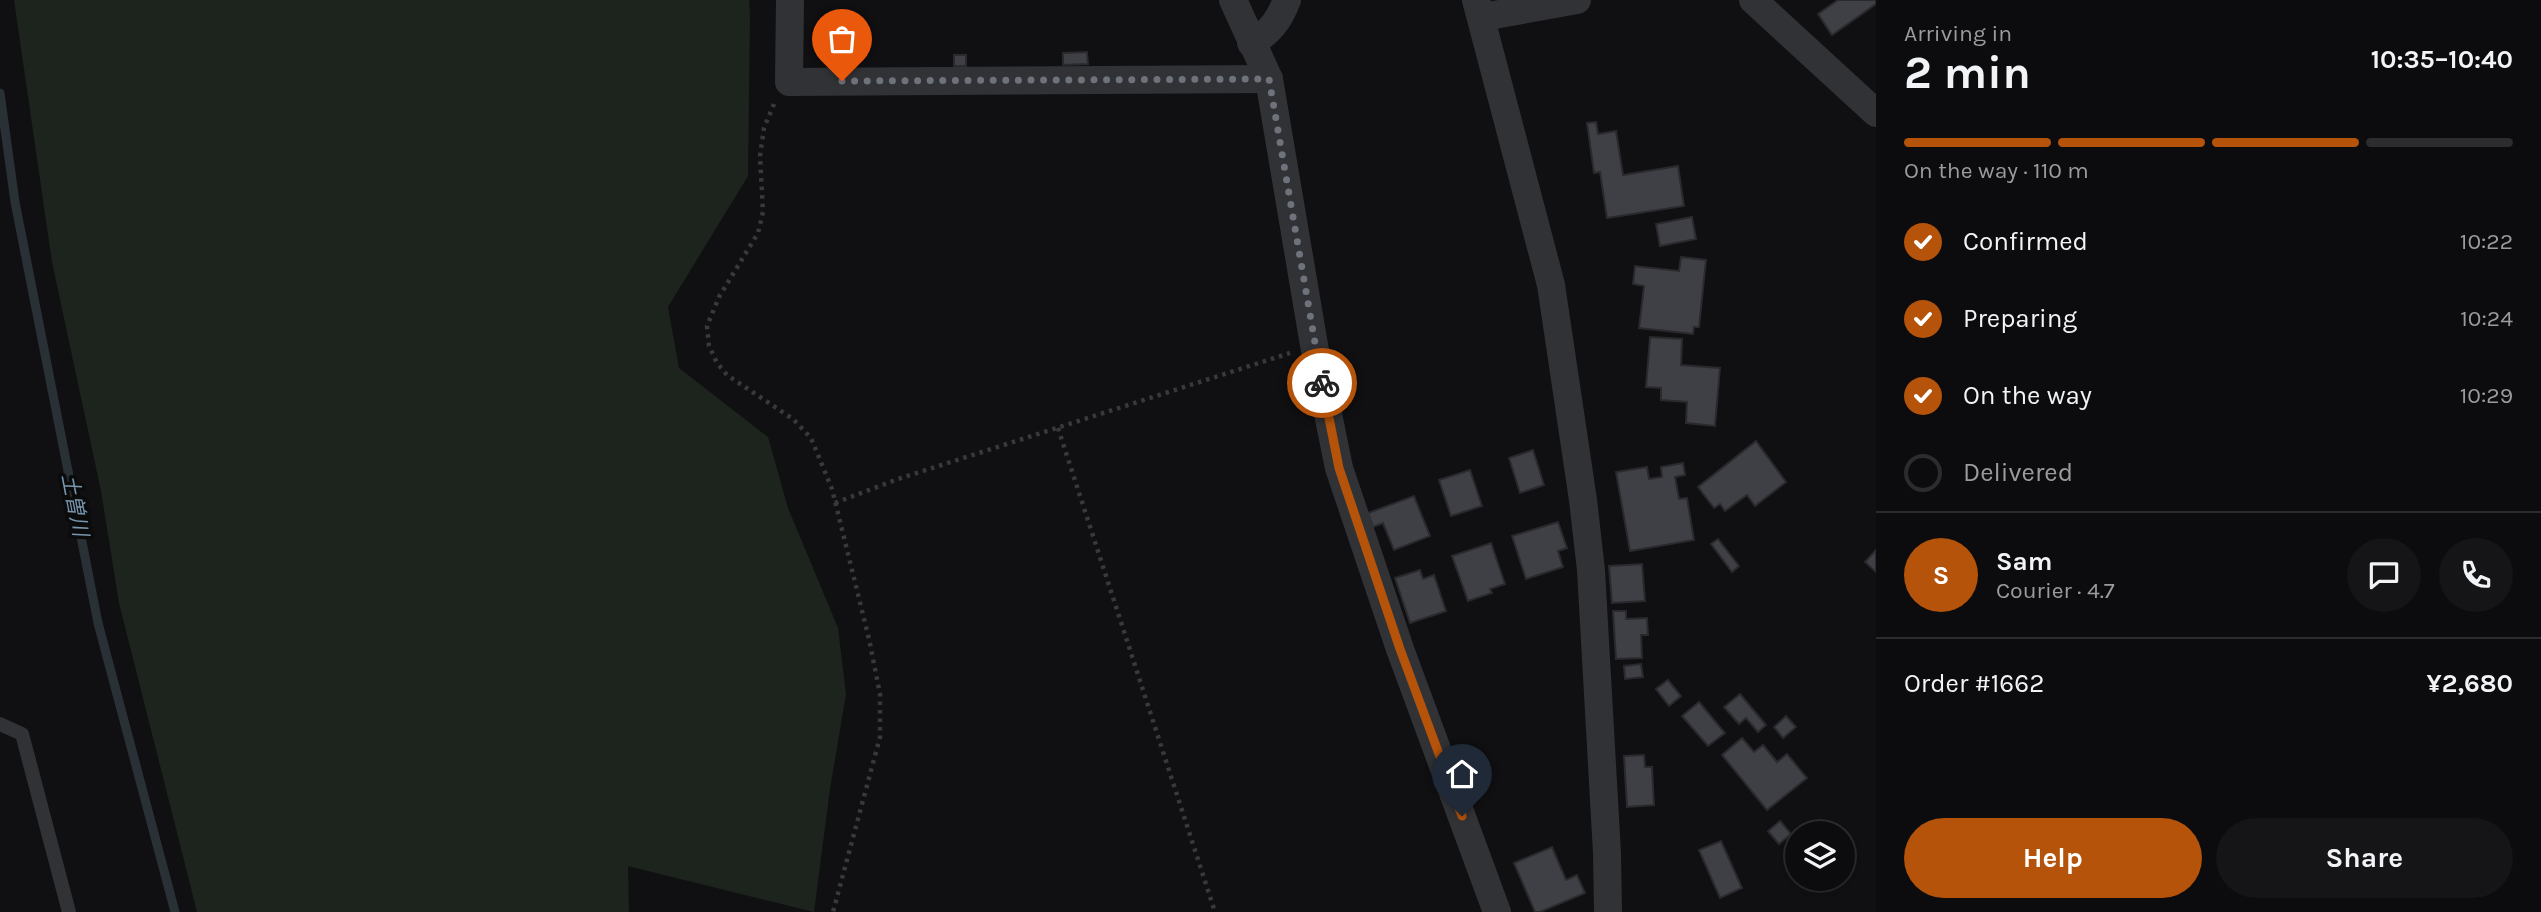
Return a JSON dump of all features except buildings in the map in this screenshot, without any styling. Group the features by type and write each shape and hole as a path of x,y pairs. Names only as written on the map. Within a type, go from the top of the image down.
{"street":[{"path":"790,0 789,82 1269,79"},
{"path":"1233,0 1269,79 1314,345 1339,468 1400,649 1497,912"},
{"path":"1251,43 1265,36 1279,20 1287,0"},
{"path":"1577,0 1480,8 1551,285 1581,486 1592,583 1608,912"},
{"path":"1752,0 1876,113"}],"lane":[{"path":"0,724 22,734 69,912"}],"path":[{"path":"789,82 780,92 764,128 760,156 763,212 758,233 719,297 707,326 709,346 717,363 727,375 793,419 811,438 832,489 869,639 880,705 880,737 833,912"},
{"path":"835,503 898,479 1314,345"},
{"path":"1058,428 1215,912"}],"shaded area":[{"path":"14,0 749,0 748,176 668,307 679,368 768,437 788,508 838,628 846,694 814,912 628,866 629,912 197,912 119,603 101,491 52,262"}],"waterway":[{"name":"土曽川","path":"0,93 15,202 98,623 175,912"}],"way so far":[{"path":"842,81 1269,79 1322,383"}],"route":[{"path":"1322,383 1339,468 1400,649 1462,816"}]}
